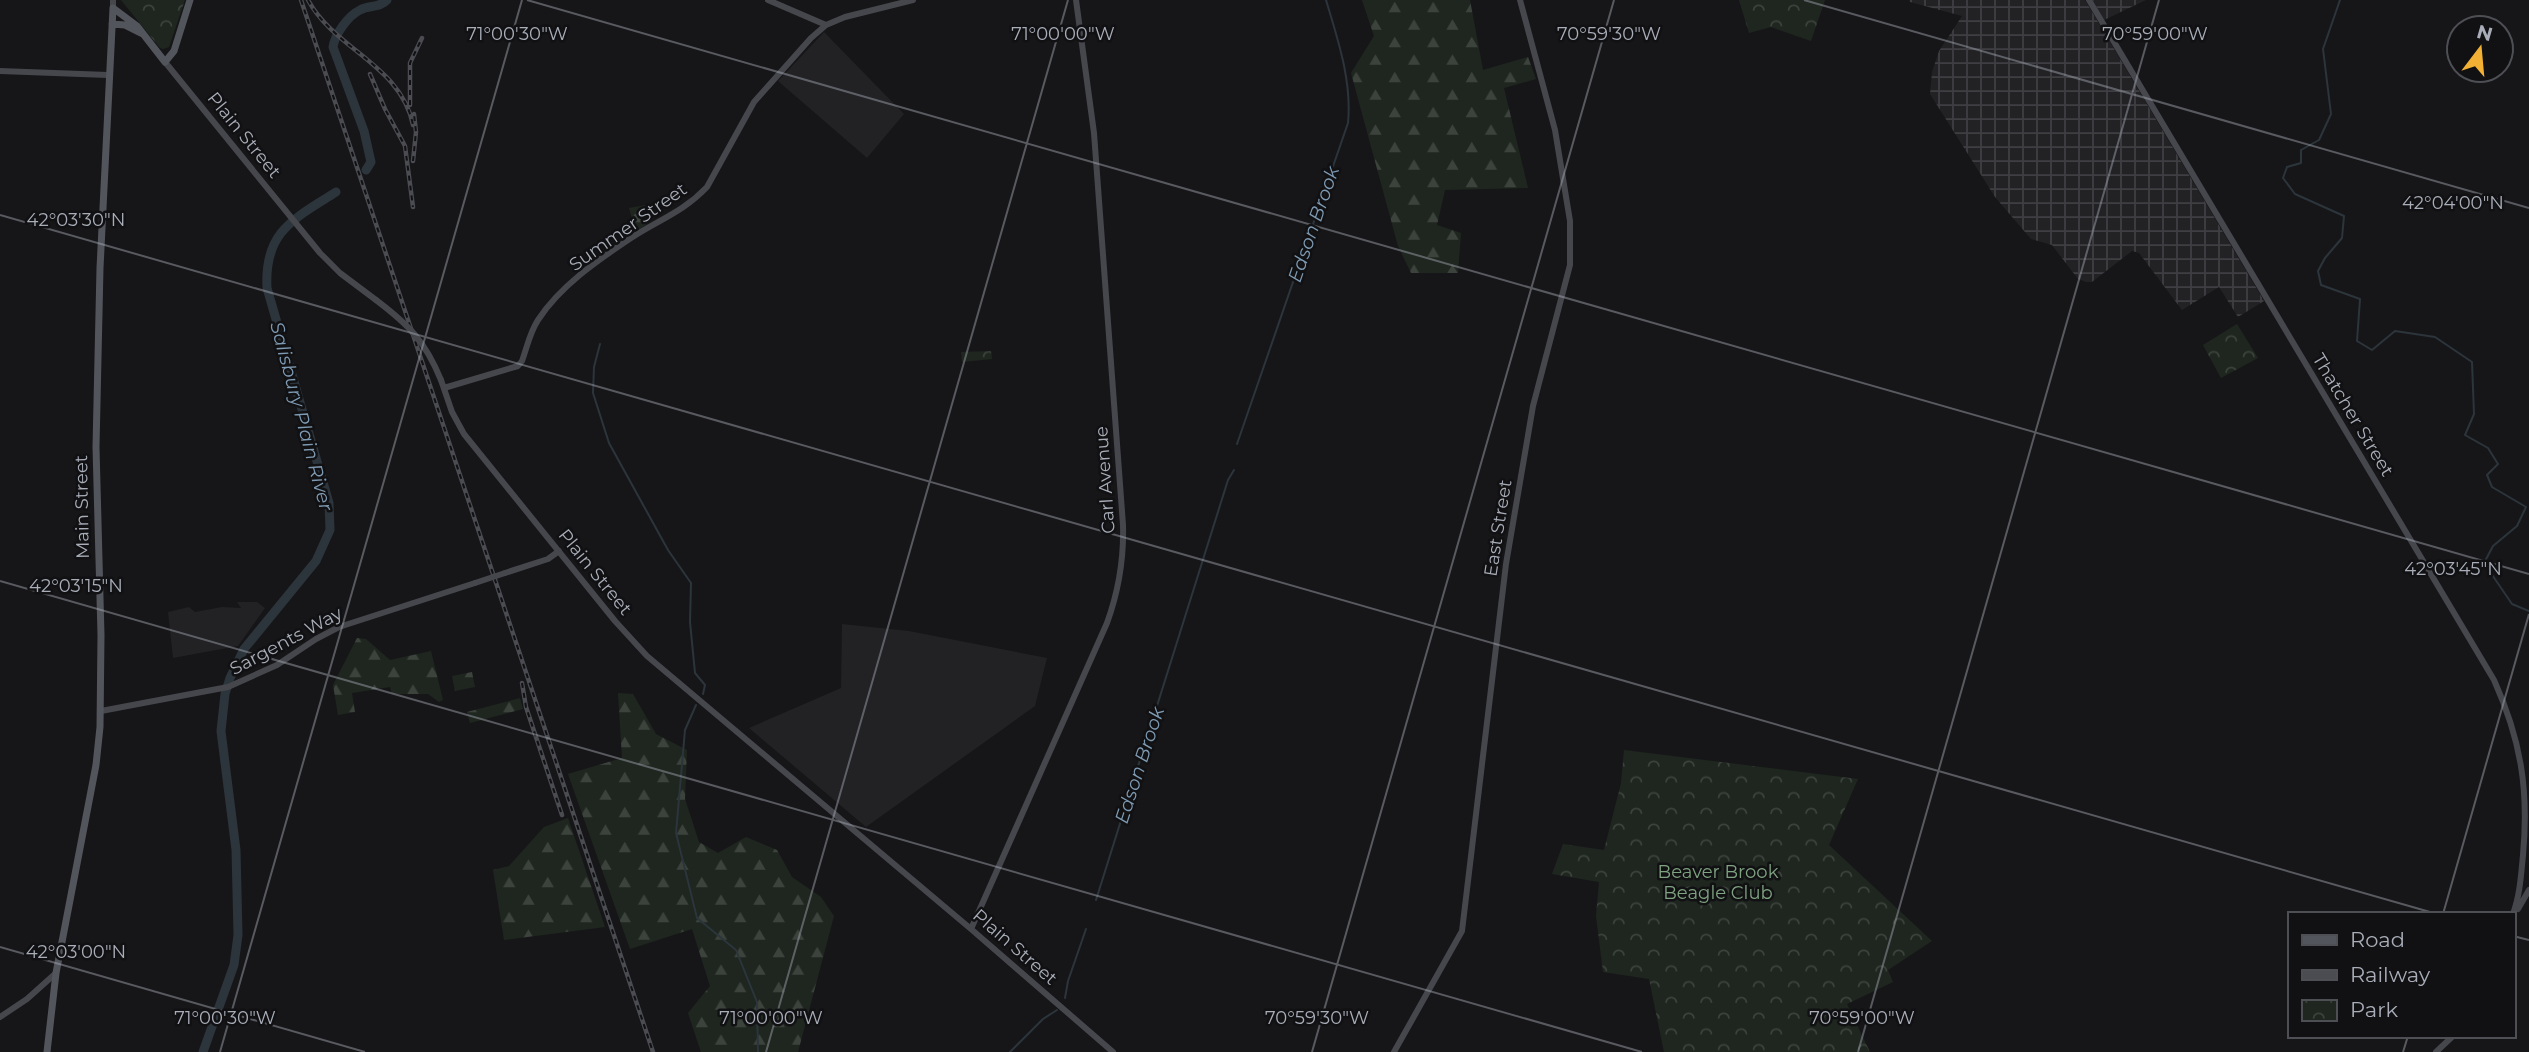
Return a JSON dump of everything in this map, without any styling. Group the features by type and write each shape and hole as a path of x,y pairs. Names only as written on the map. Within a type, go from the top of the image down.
{"main road":[{"path":"165,62 175,48 190,0"},
{"name":"Plain Street","path":"113,4 132,21 165,62"},
{"name":"Main Street","path":"47,1052 56,974 96,765 101,711 96,447 100,257 113,4"},
{"path":"112,24 125,25 142,34"}],"street":[{"path":"768,0 826,25"},
{"name":"Summer Street","path":"443,388 513,369 522,361 538,321 553,301 598,261 631,238 683,209 707,187 757,97 826,25 853,14 913,0"},
{"name":"Carl Avenue","path":"971,929 1107,623 1123,562 1123,526 1095,145 1076,0"},
{"name":"East Street","path":"1394,1052 1462,931 1510,540 1533,406 1570,265 1570,220 1555,130 1520,0"},
{"name":"Thatcher Street","path":"2089,0 2494,680 2514,732 2524,775 2526,868 2514,912"},
{"name":"Plain Street","path":"165,62 296,225 330,263 407,323 420,338 432,359 461,430 615,621 647,656 1113,1052"},
{"path":"0,71 108,75"},
{"name":"Sargents Way","path":"101,711 243,682 339,627 544,560 559,551"},
{"path":"2515,912 2529,890"},
{"path":"0,1017 14,1009 56,974"},
{"path":"38,990 45,987 54,989"},
{"path":"2436,1052 2451,1038"},
{"path":"2444,1052 2451,1038"}],"shaded area":[{"path":"1909,0 2085,0 2264,301 2238,317 2219,287 2182,310 2139,253 2132,251 2092,282 2078,279 2052,245 2031,239 1995,197 1930,94 1932,72 1939,51 1962,16"},
{"path":"2093,0 2146,0 2104,20"},
{"path":"824,32 904,114 867,158 778,81"},
{"path":"237,602 257,602 265,608 238,646 173,658 168,612 189,607 195,612 222,607 241,608"},
{"path":"842,624 909,631 1047,658 1035,706 866,827 749,728 841,688"}],"green space":[{"path":"121,0 185,0 169,47 160,48"},
{"path":"1362,0 1470,0 1483,70 1528,57 1536,79 1504,88 1528,188 1445,190 1437,225 1461,233 1458,273 1411,273 1398,246 1351,73 1374,36"},
{"path":"1739,0 1825,0 1811,41 1771,27 1749,33"},
{"path":"652,204 652,221 636,231 629,208"},
{"path":"2237,324 2258,358 2221,378 2203,345"},
{"path":"991,351 992,359 962,362 961,352"},
{"path":"357,638 366,639 390,660 431,651 443,700 439,702 428,694 392,694 390,687 352,693 355,712 338,715 333,685"},
{"path":"472,672 475,687 455,691 452,676"},
{"path":"618,693 633,694 656,734 687,750 685,799 699,842 718,853 746,837 777,850 792,877 821,897 834,916 798,1052 701,1052 688,1013 710,986 692,929 630,949 568,774 622,758"},
{"path":"520,698 523,709 470,723 467,712"},
{"name":"Beaver Brook Beagle Club","path":"1624,750 1858,779 1829,845 1932,941 1888,970 1893,982 1847,1004 1870,1052 1664,1052 1649,979 1603,972 1596,916 1599,882 1552,874 1563,844 1604,850 1621,783"},
{"path":"568,818 605,927 504,940 493,870 509,866 544,827"}],"waterway":[{"name":"Salisbury Plain River","path":"366,170 371,162 364,131 333,47 339,31 351,16 387,0"},
{"name":"Edson Brook","path":"1237,444 1348,123 1346,76 1326,0"},
{"path":"2340,0 2323,49 2331,114 2319,140 2301,150 2301,163 2287,167 2283,178 2295,194 2344,216 2342,238 2318,271 2321,285 2360,299 2357,341 2372,350 2395,331 2435,337 2472,362 2474,414 2465,435 2488,448 2498,464 2487,475 2492,487 2526,507 2517,526 2493,546 2484,563 2512,604 2529,611"},
{"name":"Salisbury Plain River","path":"203,1052 234,965 238,935 236,850 221,731 225,694 244,649 316,561 330,530 329,503 267,288 267,269 276,240 285,229 307,210 336,192"},
{"path":"600,344 594,367 593,393 609,443 668,550 691,583 690,622 695,673 705,685 703,694"},
{"name":"Edson Brook","path":"1096,900 1228,480 1234,470"},
{"path":"696,705 685,730 676,833 697,918 736,950 757,1002 758,1052"},
{"name":"Edson Brook","path":"1065,998 1086,929"},
{"name":"Edson Brook","path":"1010,1052 1043,1019 1057,1010"}],"railway":[{"path":"301,0 653,1052"},
{"path":"308,0 334,32 382,72 395,87 406,104 413,125"},
{"path":"410,105 410,63 422,38"},
{"path":"370,74 405,146 413,207"},
{"path":"413,161 416,132 414,114"},
{"path":"522,683 526,707 562,815"}]}
